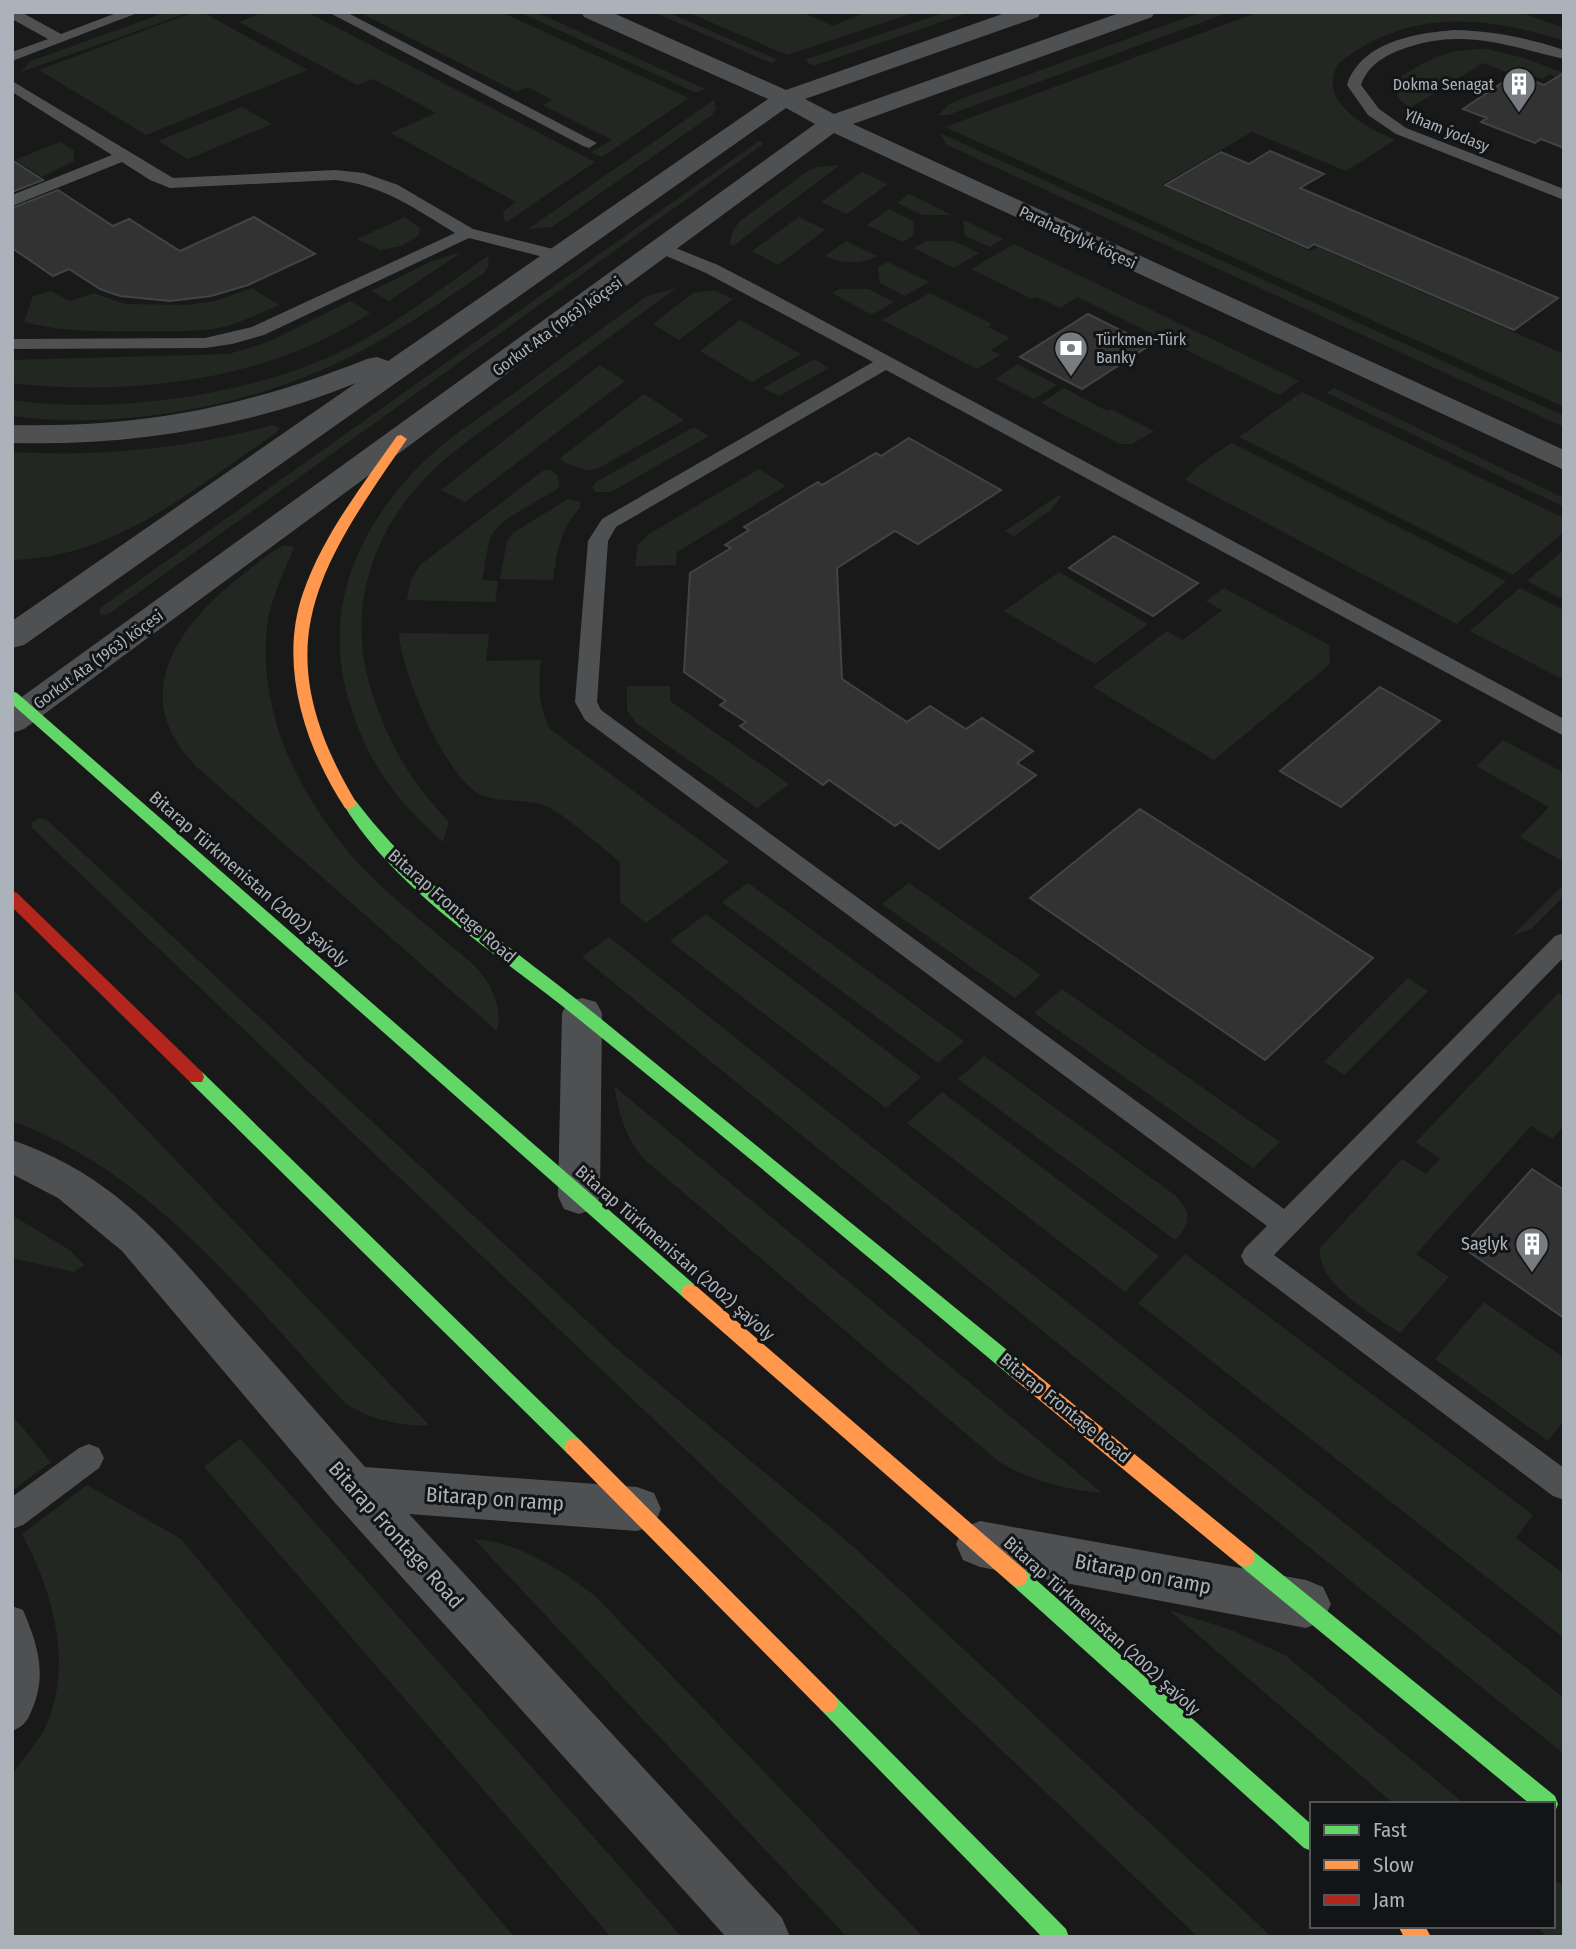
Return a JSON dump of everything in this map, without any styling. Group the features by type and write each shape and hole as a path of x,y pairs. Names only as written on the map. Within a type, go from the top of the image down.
{"main road":[{"name":"Bitarap Frontage Road","path":"401,439 347,520 307,601 300,633 302,665 314,739 338,785 382,846 409,873 488,940 582,1013 1545,1802"},
{"name":"Bitarap Türkmenistan (2002) şaýoly","path":"17,709 980,1544 1310,1838"},
{"path":"12,897 637,1509 1058,1937"}],"street":[{"name":"Parahatçylyk köçesi","path":"592,12 785,98 832,123 1564,461"},
{"path":"12,637 785,98 1030,12"},
{"name":"Gorkut Ata (1963) köçesi","path":"17,709 401,439 832,123 1143,12"},
{"path":"12,433 58,436 107,434 198,422 301,395 452,332"},
{"path":"579,1196 582,1013"},
{"name":"Bitarap Frontage Road","path":"12,1157 32,1164 73,1186 138,1238 353,1488 763,1937"},
{"name":"Bitarap on ramp","path":"353,1488 637,1509"},
{"name":"Bitarap on ramp","path":"980,1544 1306,1604"},
{"path":"1007,1886 1027,1937"}],"lane":[{"path":"12,57 133,12"},
{"path":"335,12 589,143"},
{"path":"12,13 59,39"},
{"name":"Ylham ýodasy","path":"1564,55 1513,39 1479,34 1421,38 1381,53 1365,64 1357,73 1354,85 1363,104 1379,118 1401,131 1564,195"},
{"path":"12,85 156,177 170,183 335,175 364,178 393,188 467,233 559,256"},
{"path":"12,201 124,156"},
{"path":"12,344 33,346 205,343 232,339 270,325 467,233"},
{"path":"663,248 712,269 1564,729"},
{"path":"886,362 609,523 598,541 586,702 593,715 606,727 1286,1225"},
{"path":"1564,942 1255,1256 1564,1486"},
{"path":"12,1515 89,1458"},
{"path":"12,1620 20,1639 26,1670 21,1701 12,1716"}],"shaded area":[{"path":"167,12 191,12 21,72 31,61"},
{"path":"194,12 202,12 308,70 146,135 39,70"},
{"path":"263,12 307,12 595,162 505,223 503,212 516,202 391,133 436,113 373,79 357,85 239,22"},
{"path":"359,12 501,12 689,98 602,157 591,152 612,140 543,105 552,100 528,87 517,92"},
{"path":"519,12 536,12 705,89 696,93"},
{"path":"653,12 667,12 778,60 771,63"},
{"path":"687,12 802,12 833,26 865,12 916,12 787,55"},
{"path":"946,12 970,12 813,66 804,60"},
{"path":"1202,12 1230,12 948,115 939,115 948,105 963,98"},
{"path":"1259,12 1519,12 1564,28 1564,41 1534,32 1476,22 1419,25 1391,33 1364,46 1338,64 1333,78 1339,102 1348,112 1359,121 1395,140 1346,171 1252,132 1161,185 1310,251 1317,247 1564,354 1564,407 945,127"},
{"path":"1487,49 1524,58 1564,73 1564,77 1560,79 1549,74 1542,79 1518,70 1512,74 1483,63 1410,108 1398,96 1395,88 1397,79 1419,66 1439,56 1461,50"},
{"path":"714,100 716,108 712,115 552,227 528,229"},
{"path":"242,107 272,124 188,159 158,141"},
{"path":"940,133 1564,416 1564,427 947,145"},
{"path":"759,141 762,145 110,613 99,613 100,608"},
{"path":"60,142 74,151 74,161 42,177 15,160"},
{"path":"840,165 733,246 730,243 732,233 739,222 806,172 818,167"},
{"path":"862,172 888,184 847,214 821,202"},
{"path":"909,194 952,215 923,215 897,203"},
{"path":"889,209 913,221 914,235 903,242 867,225"},
{"path":"405,217 420,228 419,235 402,246 380,250 357,239"},
{"path":"799,217 825,230 778,265 752,251"},
{"path":"963,221 1003,239 990,247 965,236"},
{"path":"846,241 877,256 865,261 851,262 825,256"},
{"path":"926,241 954,241 979,253 954,268 914,248"},
{"path":"1014,244 1299,381 1279,395 1077,297 1060,308 1037,297 1032,299 971,269"},
{"path":"462,252 389,301 372,291 432,261"},
{"path":"488,256 489,265 484,273 409,323 363,350 282,386 238,399 147,416 56,420 12,416 12,400 95,405 140,402 229,389 272,378 313,364 368,337"},
{"path":"888,262 929,282 905,296 880,283 878,267"},
{"path":"252,288 279,305 238,323 214,329 85,331 24,322 33,296 51,291 70,301 94,293 125,304 186,305 215,301"},
{"path":"676,288 450,455 424,479 402,505 372,564 364,595 364,662 373,696 395,748 413,778 449,822 443,842 395,793 372,758 354,717 341,659 340,626 345,593 355,562 369,532 387,504 408,478 442,445 647,296"},
{"path":"839,289 869,289 894,302 872,315 832,293"},
{"path":"713,290 733,299 679,340 653,324 693,293"},
{"path":"930,293 992,324 988,327 1010,338 991,350 1000,355 977,369 882,320"},
{"path":"350,301 370,313 331,336 244,368 151,385 57,387 12,383 12,360 229,354 268,342"},
{"path":"740,320 801,354 752,382 700,351"},
{"path":"814,359 829,368 779,396 763,388"},
{"path":"1017,364 1057,385 1034,399 995,379"},
{"path":"600,365 625,381 465,502 441,490"},
{"path":"1064,388 1107,411 1111,409 1154,431 1132,444 1120,444 1041,403"},
{"path":"1334,388 1564,498 1564,507 1327,393"},
{"path":"1302,392 1564,518 1564,532 1513,575 1239,437"},
{"path":"644,394 684,420 597,469 585,470 563,462 560,458"},
{"path":"273,425 279,428 277,432 153,516 86,547 50,556 12,560 12,452 78,453 144,449 209,440"},
{"path":"694,427 709,436 611,492 595,492 592,487 596,482"},
{"path":"1231,443 1506,581 1457,624 1185,480 1197,467"},
{"path":"759,469 786,486 677,552 676,565 635,566 638,545 649,534"},
{"path":"544,470 551,470 558,476 559,488 508,518 493,532 489,541 482,580 498,581 495,602 407,600 411,579 420,565"},
{"path":"1059,495 1061,497 1050,511 1014,536 1005,531"},
{"path":"568,499 580,502 580,508 564,533 553,580 500,579 507,541 513,533"},
{"path":"284,545 294,547 271,606 266,659 275,720 285,749 314,804 361,867 466,958 484,977 496,1003 499,1017 497,1031 199,769 177,743 165,717 163,691 168,666 179,642 217,597 261,560"},
{"path":"1564,550 1564,600 1527,581"},
{"path":"1059,572 1148,624 1095,664 1004,611"},
{"path":"1224,588 1329,645 1330,664 1214,760 1093,687 1167,631 1183,640 1222,610 1206,601"},
{"path":"1520,588 1564,610 1564,680 1470,631"},
{"path":"399,633 489,634 486,661 541,660 540,695 550,729 729,862 646,923 620,902 620,862 556,811 531,802 487,797 466,783 452,766 427,721 407,672"},
{"path":"627,686 670,686 670,701 789,784 757,808 636,723 627,710"},
{"path":"1503,740 1564,773 1564,862 1520,837 1549,807 1476,766"},
{"path":"39,818 46,819 616,1348 856,1549 1272,1937 1198,1937 32,828 32,822"},
{"path":"748,883 964,1041 938,1063 722,902"},
{"path":"909,883 1041,975 1015,998 882,904"},
{"path":"1564,884 1564,896 1531,929 1512,936"},
{"path":"706,914 921,1077 886,1108 670,941"},
{"path":"609,937 1564,1698 1564,1754 582,957"},
{"path":"1408,978 1428,991 1344,1075 1324,1062"},
{"path":"12,989 429,1425 385,1421 345,1403 233,1281 153,1205 110,1172 63,1144 12,1121"},
{"path":"1062,989 1280,1142 1253,1168 1034,1013"},
{"path":"1558,993 1564,996 1564,1126 1552,1139 1531,1126 1416,1254 1449,1277 1400,1333 1362,1308 1337,1286 1321,1261 1320,1248 1402,1159 1426,1174 1440,1159 1416,1142"},
{"path":"984,1056 1176,1196 1185,1208 1188,1218 1187,1224 1175,1240 958,1079"},
{"path":"614,1086 1102,1493 1048,1483 998,1461 644,1159 632,1143 624,1125"},
{"path":"942,1092 1159,1256 1125,1292 907,1123"},
{"path":"12,1215 71,1251 84,1265 74,1272 12,1258"},
{"path":"1185,1254 1533,1515 1516,1538 1564,1574 1564,1638 1138,1303"},
{"path":"1484,1302 1564,1358 1564,1421 1548,1441 1435,1359"},
{"path":"12,1415 51,1462 12,1491"},
{"path":"240,1439 682,1937 611,1937 204,1467"},
{"path":"87,1485 181,1539 514,1937 12,1937 11,1781 14,1772 45,1728 54,1704 59,1654 51,1604 22,1534"},
{"path":"474,1539 491,1541 523,1551 554,1567 595,1596 923,1937 847,1937"},
{"path":"1169,1610 1234,1631 1286,1656 1463,1802 1392,1802"},
{"path":"1555,1880 1564,1887 1564,1937 1548,1937 1538,1928 1555,1928"}],"building":[{"name":"Dokma Senagat","path":"1564,73 1564,148 1541,139 1535,143 1481,122 1487,118 1463,109 1511,77 1517,75 1544,85"},
{"path":"1270,151 1324,174 1300,188 1558,298 1514,330 1314,244 1308,248 1165,185 1221,152 1249,164"},
{"path":"12,160 43,180 12,192"},
{"path":"58,190 113,226 129,219 180,251 254,217 315,254 248,285 211,296 170,301 120,296 100,289 69,269 53,276 12,248 12,208"},
{"path":"1088,314 1150,345 1082,389 1020,357"},
{"path":"909,438 1001,490 918,544 895,531 837,568 842,679 907,722 930,706 966,729 982,718 1033,751 1017,763 1036,775 939,849 901,822 895,826 829,780 823,785 740,726 746,722 720,705 726,701 684,672 690,573 731,548 725,545 749,530 744,527 818,482 822,485 876,453 881,456"},
{"path":"1114,536 1198,583 1153,616 1069,568"},
{"path":"1380,687 1440,721 1341,807 1280,771"},
{"path":"1140,809 1373,958 1265,1060 1030,898"},
{"name":"Saglyk","path":"1532,1169 1564,1190 1564,1318 1462,1247"}],"traffic: fast":[{"path":"12,696 690,1292"},
{"path":"350,804 374,836 430,893 586,1016 1016,1369"},
{"path":"196,1077 574,1447"},
{"path":"1245,1557 1545,1802"},
{"path":"1018,1577 1310,1838"},
{"path":"828,1703 1058,1937"}],"traffic: slow":[{"path":"350,804 327,764 311,722 302,663 303,617 318,570 330,547 401,439"},
{"path":"690,1292 1018,1577"},
{"path":"1016,1369 1245,1557"},
{"path":"574,1447 828,1703"},
{"path":"1411,1928 1420,1937"}],"traffic: jam":[{"path":"12,897 196,1077"}],"place":[{"name":"Dokma Senagat","path":"1519,114"},
{"name":"Türkmen-Türk Banky","path":"1071,378"},
{"name":"Saglyk","path":"1532,1274"}]}
